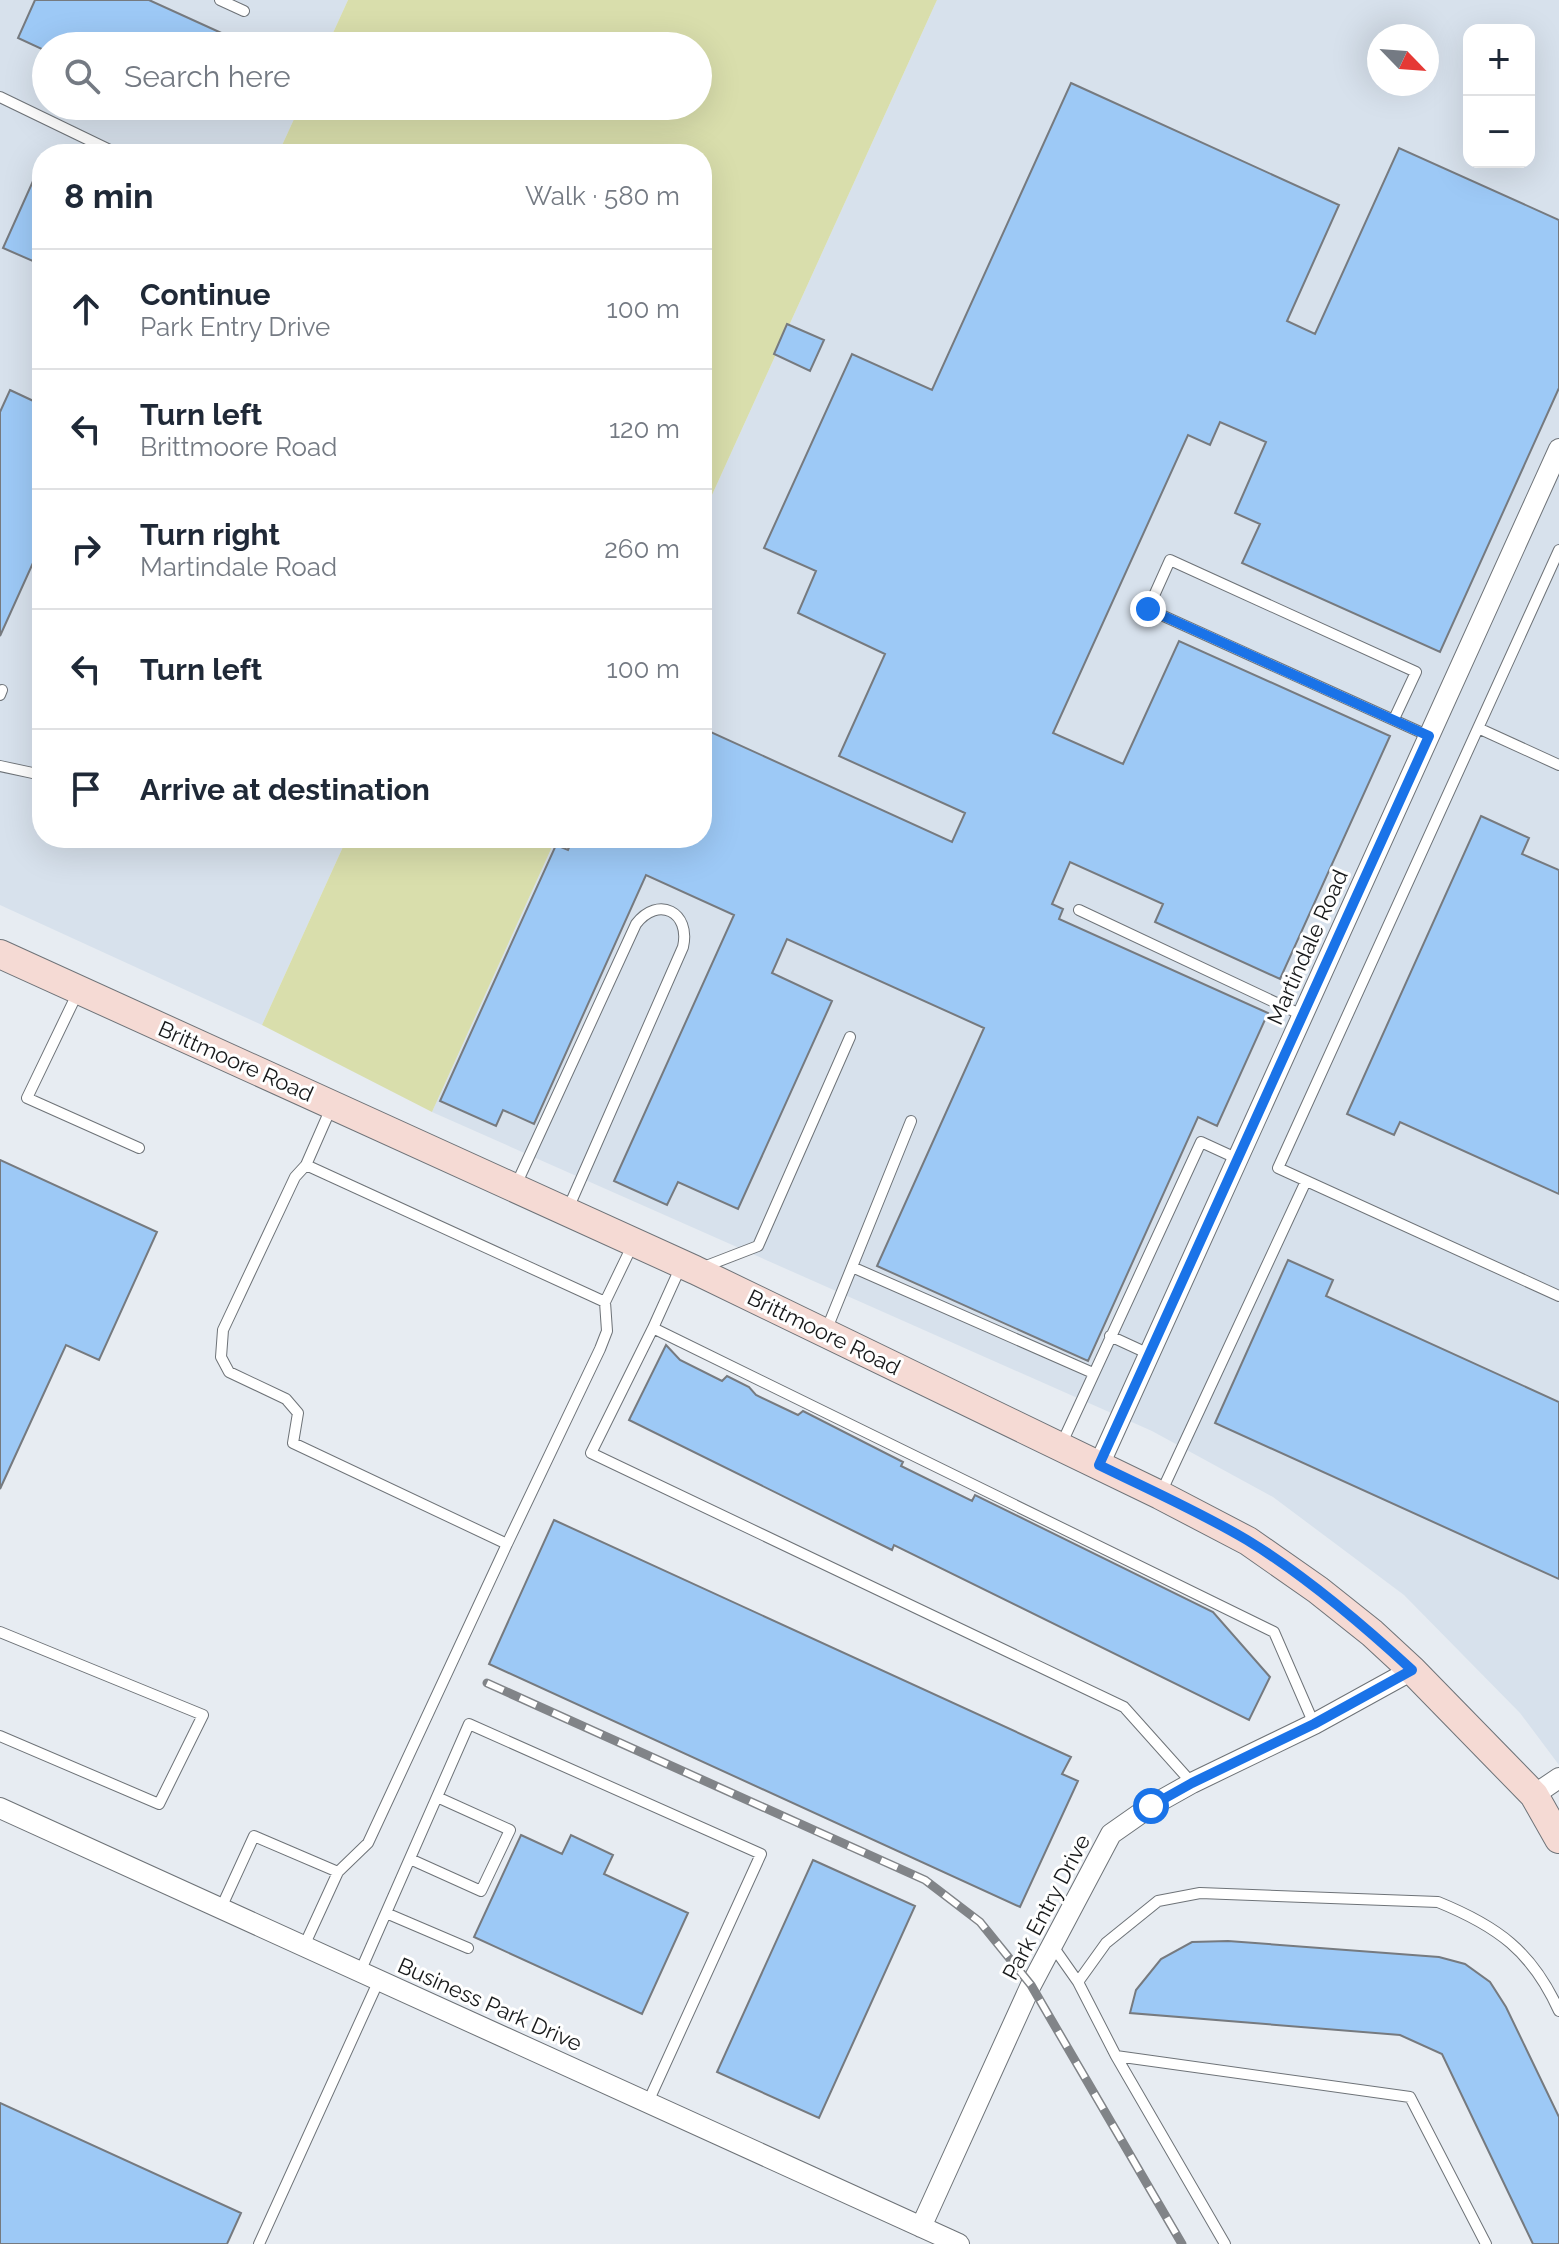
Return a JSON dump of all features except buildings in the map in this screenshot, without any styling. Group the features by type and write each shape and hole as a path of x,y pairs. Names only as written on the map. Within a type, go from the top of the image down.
{"main road":[{"name":"Brittmoore Road","path":"0,954 688,1267 1099,1465 1248,1541 1318,1590 1412,1670 1534,1795 1559,1839"}],"street":[{"name":"Martindale Road","path":"1099,1465 1559,449"},
{"name":"Park Entry Drive","path":"921,2227 1052,1945 1111,1834 1192,1783 1314,1724 1412,1670"},
{"path":"1534,1795 1559,1778"},
{"name":"Business Park Drive","path":"0,1808 959,2244"}],"lane":[{"path":"220,0 244,11"},
{"path":"0,97 32,112"},
{"path":"48,120 97,144"},
{"path":"1559,550 1278,1168 1559,1296"},
{"path":"1394,719 1416,672 1170,560 1148,609 1429,736"},
{"path":"1478,728 1559,765"},
{"path":"0,766 32,773"},
{"path":"515,1187 636,924 644,913 656,908 671,911 683,922 686,934 683,947 567,1211"},
{"path":"1079,910 1302,1015"},
{"path":"79,990 27,1098 139,1148"},
{"path":"850,1037 758,1246 688,1267 653,1328 591,1453 1124,1707 1192,1783"},
{"path":"333,1105 306,1165 295,1177 223,1330 221,1357 229,1372 286,1399 298,1413 293,1443 507,1544"},
{"path":"825,1333 911,1121"},
{"path":"1061,1447 1201,1142 1238,1159"},
{"path":"306,1165 605,1302"},
{"path":"1160,1495 1306,1181"},
{"path":"304,1946 338,1872 368,1843 600,1349 607,1331 605,1302 634,1242"},
{"path":"852,1267 1093,1373"},
{"path":"653,1328 1274,1632 1314,1724"},
{"path":"1110,1336 1149,1354"},
{"path":"0,1632 203,1715 159,1804 0,1736"},
{"path":"259,2244 370,1976 386,1913 469,1724 761,1854 648,2102"},
{"path":"410,1859 481,1891 510,1830 437,1797"},
{"path":"221,1908 254,1836 338,1872"},
{"path":"1078,1982 1106,1943 1158,1901 1200,1893 1438,1902 1474,1917 1511,1941 1547,1985 1559,2011"},
{"path":"386,1913 468,1948"},
{"path":"1052,1945 1078,1982 1116,2056 1225,2244"},
{"path":"1116,2056 1410,2097 1486,2244"}],"shaded area":[{"path":"0,0 348,0 333,32 32,32 32,120 294,120 283,144 32,144 32,848 342,848 262,1025 0,905"},
{"path":"937,0 1559,0 1559,1765 1520,1713 1404,1595 1273,1497 1152,1431 432,1112 551,848 712,848 712,495"}],"green space":[{"path":"348,0 937,0 712,495 712,144 283,144 294,120 712,120 712,32 333,32"},
{"path":"342,848 551,848 432,1112 262,1025"}],"railway":[{"path":"487,1683 925,1880 980,1922 1031,1985 1182,2244"}],"route":[{"path":"1148,609 1429,736 1099,1465 1248,1541 1318,1590 1412,1670 1314,1724 1151,1806"}]}
